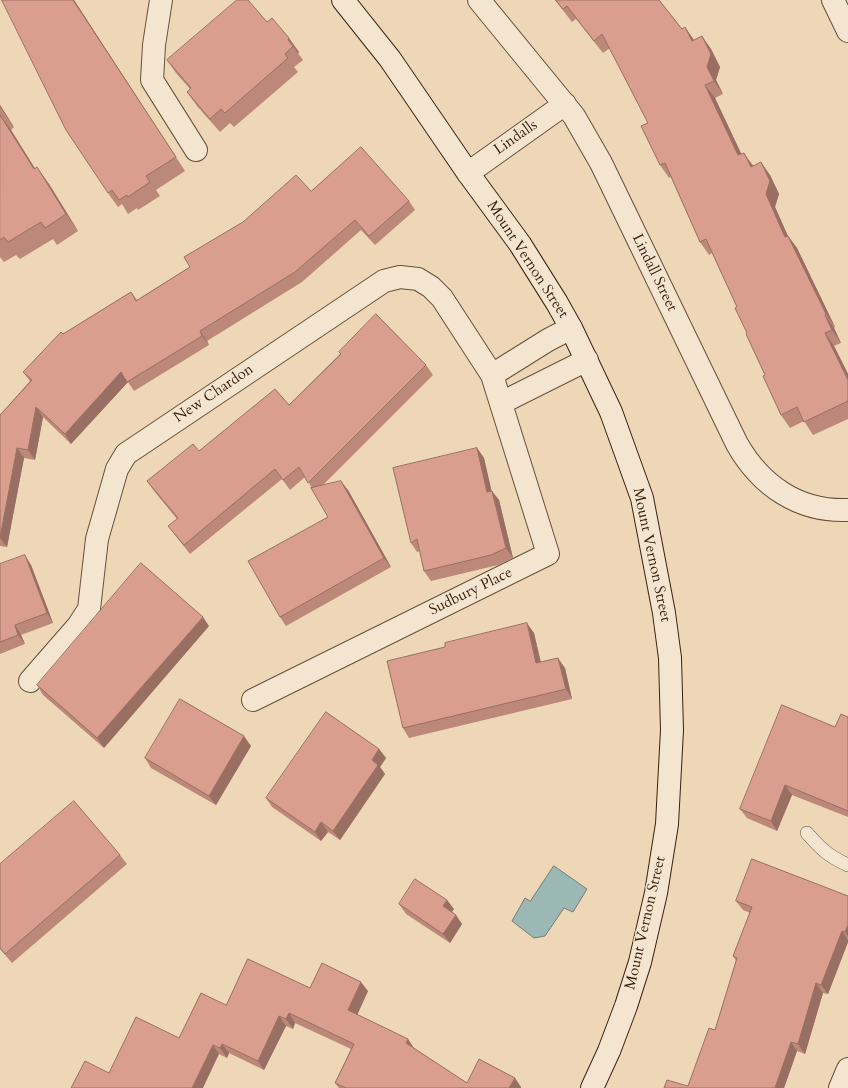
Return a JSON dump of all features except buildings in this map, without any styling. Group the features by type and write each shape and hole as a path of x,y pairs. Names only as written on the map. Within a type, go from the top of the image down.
{"street":[{"path":"161,0 154,45 152,80 196,150"},
{"name":"Mount Vernon Street","path":"343,0 390,59 468,173 520,244 571,328 611,412 642,498 664,613 670,658 672,730 667,824 656,893 640,962 626,1006 592,1088"},
{"name":"Lindall Street","path":"479,0 574,116 601,163 746,460 763,479 777,490 800,503 826,510 848,510"},
{"path":"834,0 848,31"},
{"name":"Lindalls","path":"468,173 564,104"},
{"name":"New Chardon","path":"30,681 78,626 89,609 97,539 117,469 126,454 384,281 400,277 418,279 431,287 442,298 492,375"},
{"path":"492,375 548,340 571,328"},
{"path":"501,403 587,360"},
{"name":"Sudbury Place","path":"253,700 548,554 492,375"},
{"path":"840,1088 848,1069"}],"lane":[{"path":"807,833 822,850 835,860 848,866"}],"water":[{"path":"554,866 587,889 573,912 564,908 545,936 534,938 512,921 525,898 530,901"}]}
